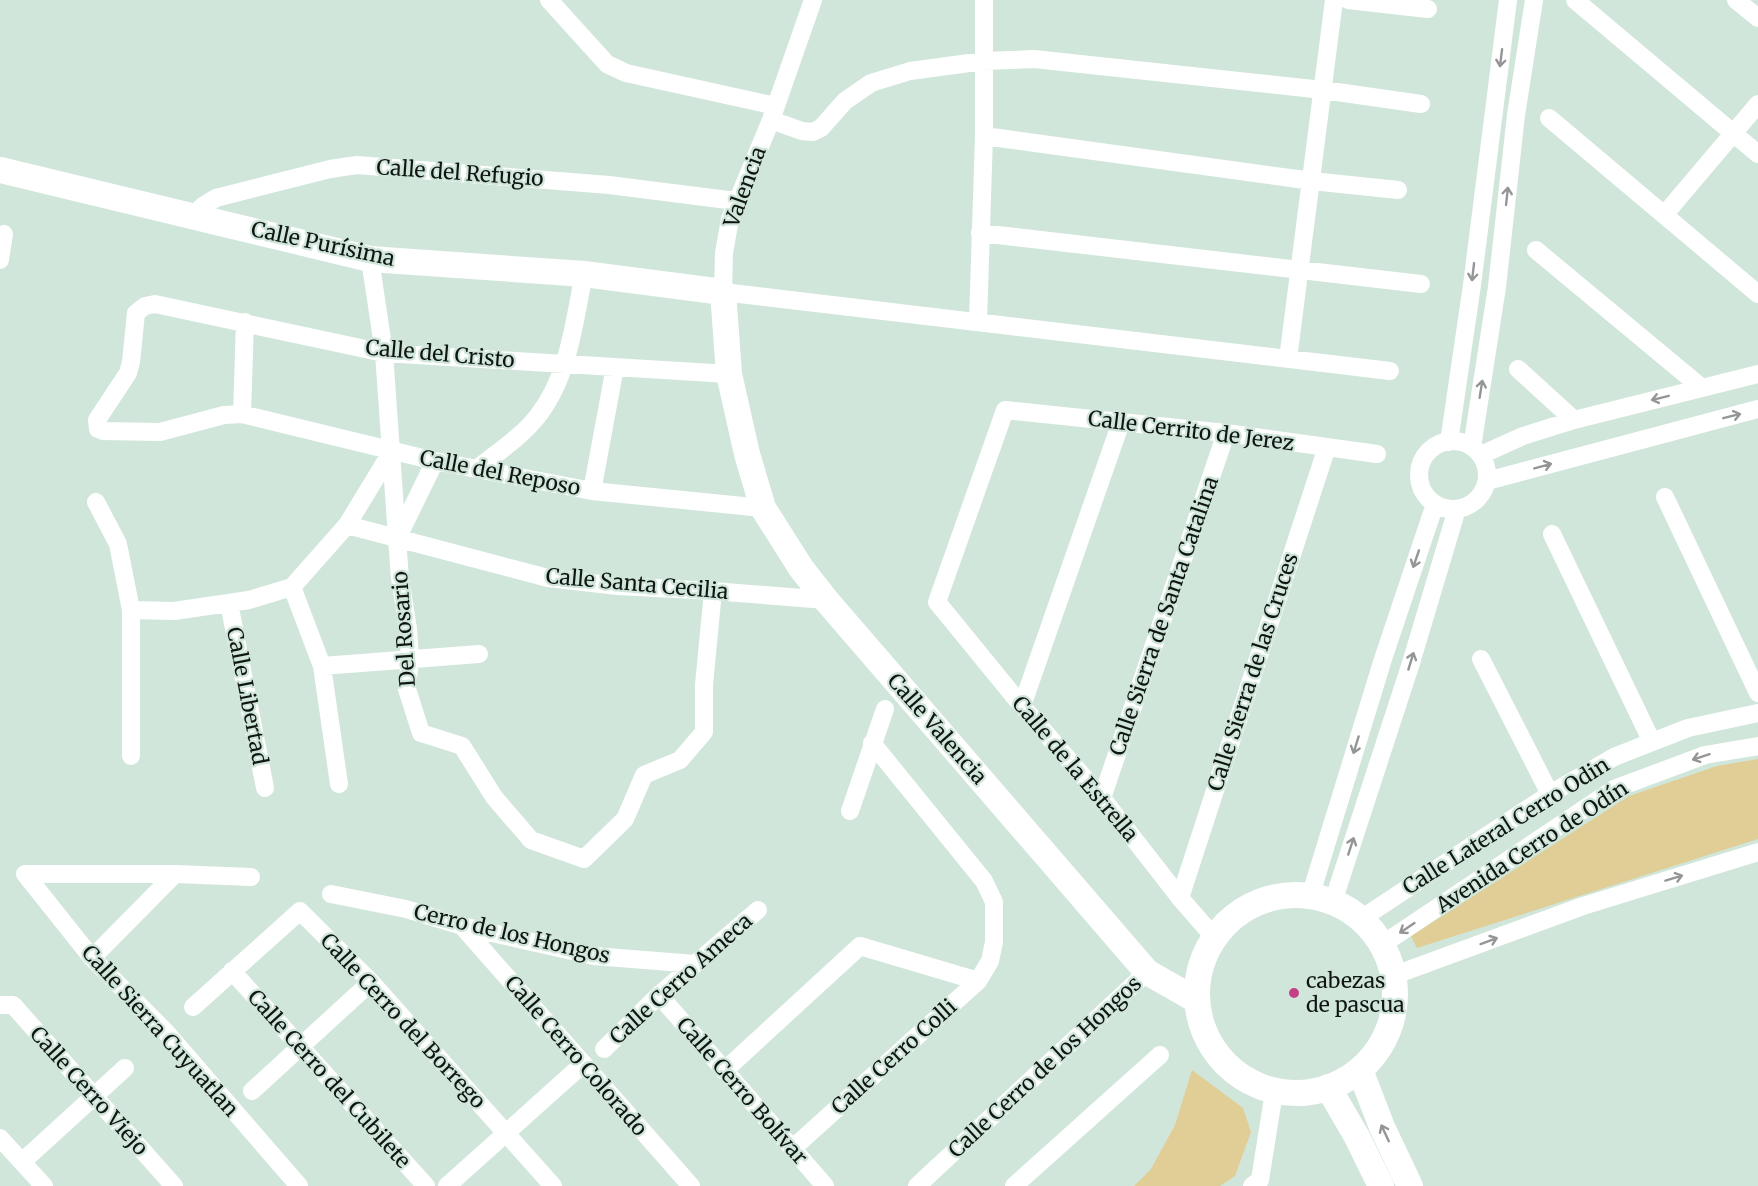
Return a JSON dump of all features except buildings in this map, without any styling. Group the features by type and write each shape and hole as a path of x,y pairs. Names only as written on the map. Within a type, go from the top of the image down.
{"street":[{"path":"549,0 607,64 626,73 774,113 802,131 813,132 821,128 844,101 871,83 910,71 984,61 1034,59 1323,90 1421,104"},
{"name":"Valencia","path":"738,417 729,374 723,292 724,253 730,219 774,113 813,0"},
{"path":"978,322 984,136 984,0"},
{"path":"1288,359 1335,0"},
{"path":"1348,0 1428,9"},
{"path":"1449,441 1508,0"},
{"path":"1476,451 1516,116 1534,0"},
{"path":"1575,0 1758,154"},
{"path":"1736,0 1758,18"},
{"path":"1665,214 1758,104"},
{"path":"1549,118 1758,294"},
{"path":"984,136 1312,181 1398,190"},
{"name":"Calle del Refugio","path":"193,215 216,198 330,169 357,165 609,185 736,201"},
{"name":"Calle Purísima","path":"0,170 370,259 584,274 723,292"},
{"path":"980,233 1420,284"},
{"path":"0,260 4,234"},
{"path":"1536,250 1702,388"},
{"name":"Del Rosario","path":"370,259 384,353 400,578 408,628 410,659 407,689 421,733 462,746 494,797 531,840 584,859 625,819 644,776 680,760 704,732 704,686 713,591"},
{"path":"478,468 536,418 550,399 565,364 584,274"},
{"path":"723,292 1390,371"},
{"name":"Calle del Cristo","path":"242,414 224,415 160,432 98,429 97,420 128,373 136,313 145,306 155,304 384,353 729,374"},
{"path":"242,414 245,322"},
{"path":"592,491 615,367"},
{"path":"1518,369 1574,420"},
{"path":"1476,451 1574,420 1758,374"},
{"path":"1487,481 1758,409"},
{"name":"Calle Cerrito de Jerez","path":"937,602 1005,410 1226,434 1377,454"},
{"name":"Calle del Reposo","path":"242,414 435,461 592,491 763,508"},
{"name":"Calle Valencia","path":"738,417 763,508 801,568 826,600 1147,972 1196,1000"},
{"path":"1022,706 1121,422"},
{"name":"Calle Sierra de Santa Catalina","path":"1102,798 1226,434"},
{"path":"1449,441 1464,443 1476,451 1485,463 1487,481 1479,497 1473,503 1457,509 1435,504 1424,492 1419,476 1423,460 1433,447 1449,441"},
{"name":"Calle Sierra de las Cruces","path":"1180,898 1327,447"},
{"path":"131,610 174,611 249,600 292,587 347,525 392,451"},
{"path":"397,540 435,461"},
{"path":"1665,497 1758,693"},
{"path":"96,502 118,544 131,610 131,756"},
{"path":"1321,899 1379,670 1435,504"},
{"path":"1321,899 1411,663 1457,509"},
{"name":"Calle Santa Cecilia","path":"347,525 548,578 618,586 826,600"},
{"path":"1552,534 1652,742"},
{"path":"292,587 322,666 339,784"},
{"name":"Calle de la Estrella","path":"937,602 1022,706 1102,798 1180,898 1214,937"},
{"name":"Calle Libertad","path":"229,603 265,788"},
{"path":"322,666 479,654"},
{"path":"1481,659 1550,794"},
{"path":"850,811 885,709"},
{"name":"Calle Lateral Cerro Odin","path":"1361,919 1550,794 1614,757 1688,728 1758,713"},
{"name":"Calle Cerro Colli","path":"792,1149 978,981 990,961 994,942 994,902 984,881 872,743"},
{"name":"Avenida Cerro de Odín","path":"1383,944 1614,789 1705,755 1758,746"},
{"path":"1395,975 1583,906 1758,852"},
{"name":"Calle Sierra Cuyuatlan","path":"175,874 25,874 92,958 165,1031 299,1186"},
{"path":"92,958 175,874 251,878"},
{"name":"Cerro de los Hongos","path":"331,894 406,909 462,926 594,956 695,964"},
{"path":"1300,895 1321,899 1361,919 1383,944 1395,975 1395,1008 1385,1040 1365,1066 1338,1085 1329,1088 1307,1094 1274,1092 1244,1080 1220,1059 1203,1031 1196,1000 1200,967 1214,937 1238,914 1268,899 1300,895"},
{"name":"Calle Cerro Ameca","path":"604,1049 660,995 758,910"},
{"name":"Calle Cerro del Borrego","path":"232,971 300,911 371,982 553,1186"},
{"name":"Calle Cerro Colorado","path":"462,926 691,1186"},
{"path":"724,1071 860,946 978,981"},
{"path":"193,1007 232,971"},
{"name":"Calle Cerro del Cubilete","path":"232,971 426,1186"},
{"name":"Calle Cerro de los Hongos","path":"917,1186 1147,972"},
{"path":"252,1091 371,982"},
{"name":"Calle Cerro Bolívar","path":"660,995 825,1186"},
{"name":"Calle Cerro Viejo","path":"0,1005 13,1005 174,1186"},
{"path":"1014,1186 1160,1055"},
{"path":"447,1186 583,1064"},
{"path":"22,1161 125,1068"},
{"path":"1360,1070 1382,1127 1410,1186"},
{"path":"1329,1088 1381,1186"},
{"path":"1258,1184 1274,1092"},
{"path":"0,1138 45,1186"}],"shaded area":[{"path":"1758,759 1758,839 1417,948 1411,936 1629,796 1717,766"},
{"path":"1192,1070 1243,1108 1251,1132 1235,1176 1220,1186 1134,1186 1151,1169 1175,1125"}],"place":[{"name":"cabezas de pascua","path":"1294,993"}]}
